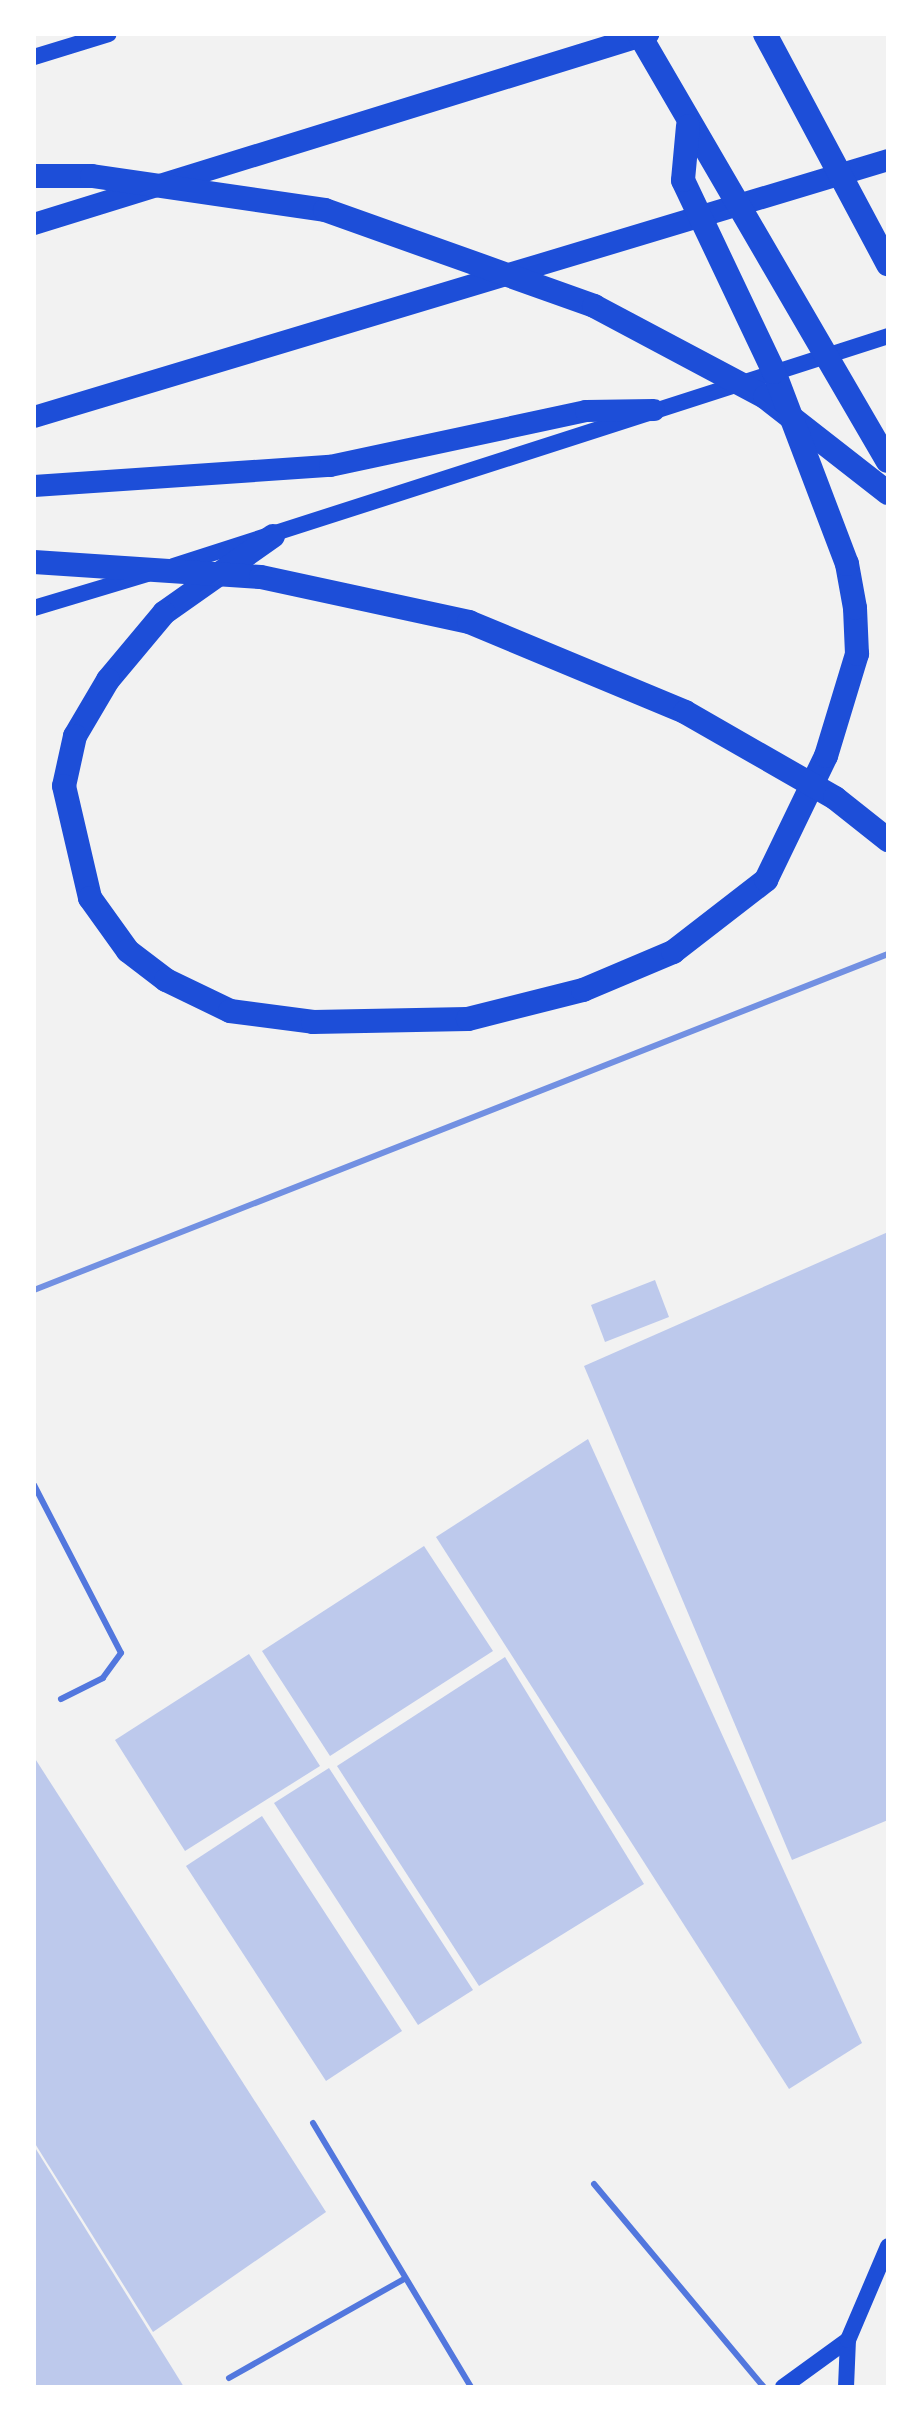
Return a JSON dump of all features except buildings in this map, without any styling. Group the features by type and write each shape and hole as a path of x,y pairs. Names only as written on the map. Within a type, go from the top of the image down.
{"highway":[{"path":"639,34 688,126 888,461"},
{"path":"34,224 648,34"},
{"path":"765,34 888,264"},
{"path":"273,536 174,605 136,646 75,736 64,786 90,898 128,951 230,1011 313,1022 468,1019 583,990 660,957 722,920 766,880 826,756 857,654 855,608 847,564 774,372 683,180 688,126"},
{"path":"34,417 888,160"},
{"path":"34,176 92,176 325,210 594,306 765,397 888,493"},
{"path":"34,486 330,466 586,411 654,410"},
{"path":"34,562 261,577 469,622 685,712 835,798 888,840"}],"main road":[{"path":"34,57 109,34"},
{"path":"34,608 273,536 888,336"},
{"path":"846,2387 848,2340 888,2246"},
{"path":"783,2387 848,2340"}],"lane":[{"path":"34,1485 121,1653 103,1678 61,1699"},
{"path":"313,2123 471,2387"},
{"path":"594,2184 764,2387"},
{"path":"229,2378 404,2279"}],"railway":[{"path":"34,1290 888,954"}]}
